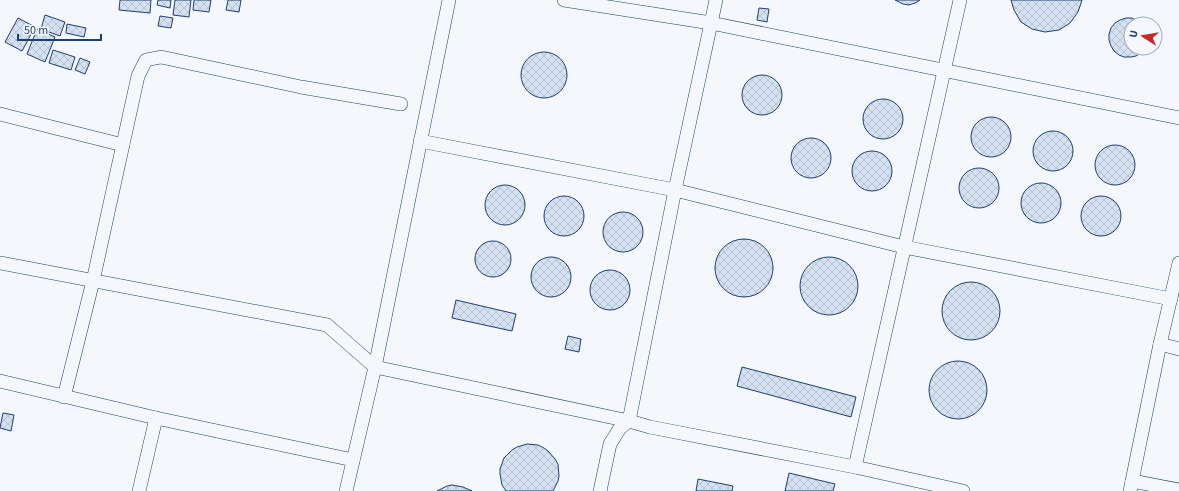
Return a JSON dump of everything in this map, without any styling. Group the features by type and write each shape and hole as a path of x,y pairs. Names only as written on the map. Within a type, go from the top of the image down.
{"lane":[{"path":"346,491 375,366 449,0"},
{"path":"564,0 711,23 1179,118"},
{"path":"600,491 610,444 620,428 629,421 675,190 716,0"},
{"path":"855,467 960,0"},
{"path":"64,397 93,280 138,76 146,60 161,57 301,87 401,104"},
{"path":"0,114 123,145"},
{"path":"420,141 675,190 904,246 1171,298"},
{"path":"0,263 327,325 375,366 629,421 650,427 855,467 963,491"},
{"path":"1179,263 1160,344 1131,486 1179,490"},
{"path":"1160,344 1179,349"},
{"path":"0,381 156,418 353,460"},
{"path":"139,491 156,418"}],"building":[{"path":"120,0 151,0 150,13 119,10"},
{"path":"158,0 171,0 170,8 157,5"},
{"path":"175,0 191,0 189,17 173,15"},
{"path":"194,0 211,0 209,12 193,10"},
{"path":"228,0 241,0 239,12 226,10"},
{"path":"895,0 920,0 909,5"},
{"path":"1011,0 1082,0 1078,12 1070,23 1059,30 1045,32 1032,29 1021,22 1014,10"},
{"path":"759,8 769,9 767,22 757,20"},
{"path":"45,15 65,22 60,36 41,29"},
{"path":"160,16 173,18 171,28 158,26"},
{"path":"18,18 35,27 22,51 5,42"},
{"path":"1123,19 1123,56 1136,56 1124,57 1119,55 1111,46 1109,34 1111,28"},
{"path":"67,24 86,28 84,37 66,33"},
{"path":"37,29 55,37 45,62 27,54"},
{"path":"53,50 75,57 71,70 49,63"},
{"path":"539,52 549,52 557,56 563,62 567,70 567,80 563,88 557,94 549,98 539,98 531,94 525,88 521,80 521,70 525,62 531,56"},
{"path":"80,58 90,62 85,74 75,70"},
{"path":"766,75 773,78 779,84 782,95 781,103 773,112 766,115 758,115 751,112 743,103 742,91 745,84 754,76"},
{"path":"887,99 894,102 900,108 903,119 902,127 894,136 887,139 879,139 872,136 864,127 863,115 866,108 875,100"},
{"path":"995,117 1002,120 1008,126 1011,137 1010,145 1002,154 995,157 987,157 980,154 972,145 971,133 974,126 983,118"},
{"path":"1057,131 1064,134 1070,140 1073,151 1072,159 1064,168 1057,171 1049,171 1042,168 1034,159 1033,147 1036,140 1045,132"},
{"path":"815,138 822,141 828,147 831,158 830,166 822,175 815,178 807,178 800,175 792,166 791,154 794,147 803,139"},
{"path":"1119,145 1126,148 1132,154 1135,165 1134,173 1126,182 1119,185 1111,185 1104,182 1096,173 1095,161 1098,154 1107,146"},
{"path":"876,151 883,154 889,160 892,171 891,179 883,188 876,191 868,191 861,188 853,179 852,167 855,160 864,152"},
{"path":"983,168 990,171 996,177 999,188 998,196 990,205 983,208 975,208 968,205 960,196 959,184 962,177 971,169"},
{"path":"1045,183 1052,186 1058,192 1061,203 1060,211 1052,220 1045,223 1037,223 1030,220 1022,211 1021,199 1024,192 1033,184"},
{"path":"509,185 516,188 522,194 525,205 524,213 516,222 509,225 501,225 494,222 486,213 485,201 488,194 497,186"},
{"path":"568,196 575,199 581,205 584,216 583,224 575,233 568,236 560,236 553,233 545,224 544,212 547,205 556,197"},
{"path":"1105,196 1112,199 1118,205 1121,216 1120,224 1112,233 1105,236 1097,236 1090,233 1082,224 1081,212 1084,205 1093,197"},
{"path":"627,212 634,215 640,221 643,232 642,240 634,249 627,252 619,252 612,249 604,240 603,228 606,221 615,213"},
{"path":"738,239 750,239 765,247 773,262 773,274 765,289 750,297 738,297 723,289 715,274 715,262 723,247"},
{"path":"497,241 506,246 510,252 510,266 506,272 497,277 489,277 480,272 476,266 475,255 480,246 486,242"},
{"path":"555,257 562,260 568,266 571,277 570,285 562,294 555,297 547,297 540,294 532,285 531,273 534,266 543,258"},
{"path":"823,257 835,257 850,265 858,280 858,292 850,307 835,315 823,315 808,307 800,292 800,280 808,265"},
{"path":"614,270 621,273 627,279 630,290 629,298 621,307 614,310 606,310 599,307 591,298 590,286 593,279 602,271"},
{"path":"965,282 977,282 992,290 1000,305 1000,317 992,332 977,340 965,340 950,332 942,317 942,305 950,290"},
{"path":"456,300 516,314 512,331 452,318"},
{"path":"568,336 581,339 579,352 565,349"},
{"path":"952,361 964,361 979,369 987,384 987,396 979,411 964,419 952,419 937,411 929,396 929,384 937,369"},
{"path":"742,367 856,397 851,417 737,386"},
{"path":"3,413 14,415 11,431 0,428"},
{"path":"527,444 538,445 544,448 558,464 559,476 553,491 506,491 502,485 500,469 504,458 512,450"},
{"path":"789,473 835,484 833,491 785,491"},
{"path":"698,479 733,486 732,491 696,491"},
{"path":"452,485 463,487 472,491 437,491"}]}
